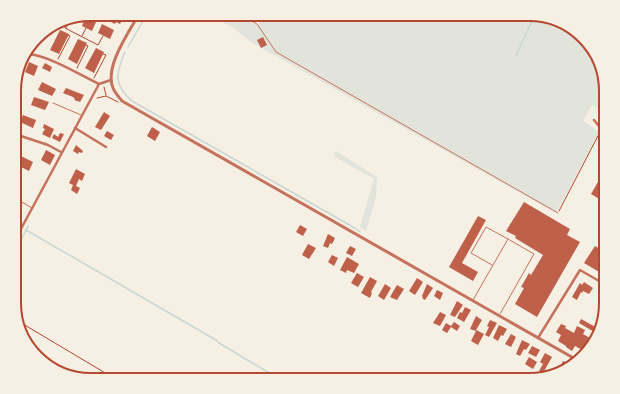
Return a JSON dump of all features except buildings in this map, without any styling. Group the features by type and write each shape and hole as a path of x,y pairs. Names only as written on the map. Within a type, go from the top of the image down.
{"street":[{"path":"135,21 112,68 111,80 113,89 122,101 572,357"},
{"path":"31,54 56,63 99,84"},
{"path":"21,229 99,84 111,80"},
{"path":"594,120 599,126"},
{"path":"75,128 106,147"},
{"path":"21,136 48,145 61,152"},
{"path":"538,338 580,270 599,281"}],"lane":[{"path":"251,21 257,24 276,52 558,213"},
{"path":"53,103 82,116"},
{"path":"21,202 32,208"},
{"path":"493,265 471,253 486,227 534,254 499,316"},
{"path":"472,300 508,239"}],"path":[{"path":"66,28 98,45 103,36"},
{"path":"81,36 86,28"},
{"path":"56,63 67,39 70,36 68,35"},
{"path":"75,72 80,59 88,46 86,45"},
{"path":"93,81 106,55 103,54"},
{"path":"104,82 106,96"},
{"path":"90,100 106,96 121,104 122,101"},
{"path":"558,213 599,136"},
{"path":"25,326 105,373"}],"shaded area":[{"path":"220,21 248,21 258,26 260,21 542,22 560,28 568,33 590,56 598,78 599,108 592,105 583,121 599,132 556,213 251,42 232,27"},
{"path":"336,151 377,177 376,197 366,231 360,227 374,179 335,157 334,153"}],"waterway":[{"path":"128,47 143,21"},
{"path":"516,56 532,21"},
{"path":"125,52 118,73 118,78 122,90 132,101 360,232"},
{"path":"21,240 28,226"},
{"path":"26,230 216,340 269,373"}]}
